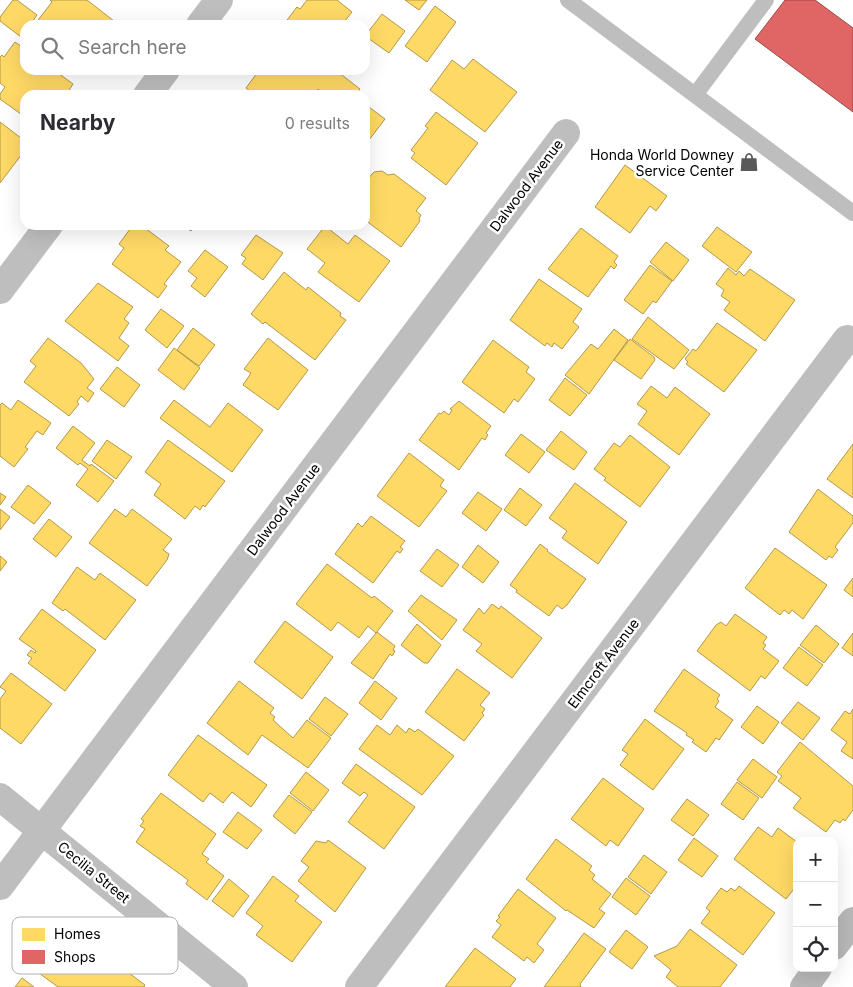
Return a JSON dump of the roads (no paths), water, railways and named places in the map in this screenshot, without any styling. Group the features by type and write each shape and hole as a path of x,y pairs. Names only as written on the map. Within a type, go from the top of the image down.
{"street":[{"path":"204,20 219,0"},
{"path":"151,90 162,75"},
{"name":"Dalwood Avenue","path":"0,886 566,133"},
{"path":"0,290 45,230"},
{"name":"Elmcroft Avenue","path":"359,987 847,339"},
{"name":"Cecilia Street","path":"0,797 149,917"},
{"path":"838,941 853,921"},
{"name":"Cecilia Street","path":"178,941 234,987"},
{"path":"804,987 815,972"}],"lane":[{"path":"568,0 853,213"},
{"path":"695,95 766,0"}],"place":[{"name":"Honda World Downey Service Center","path":"749,162"}]}
